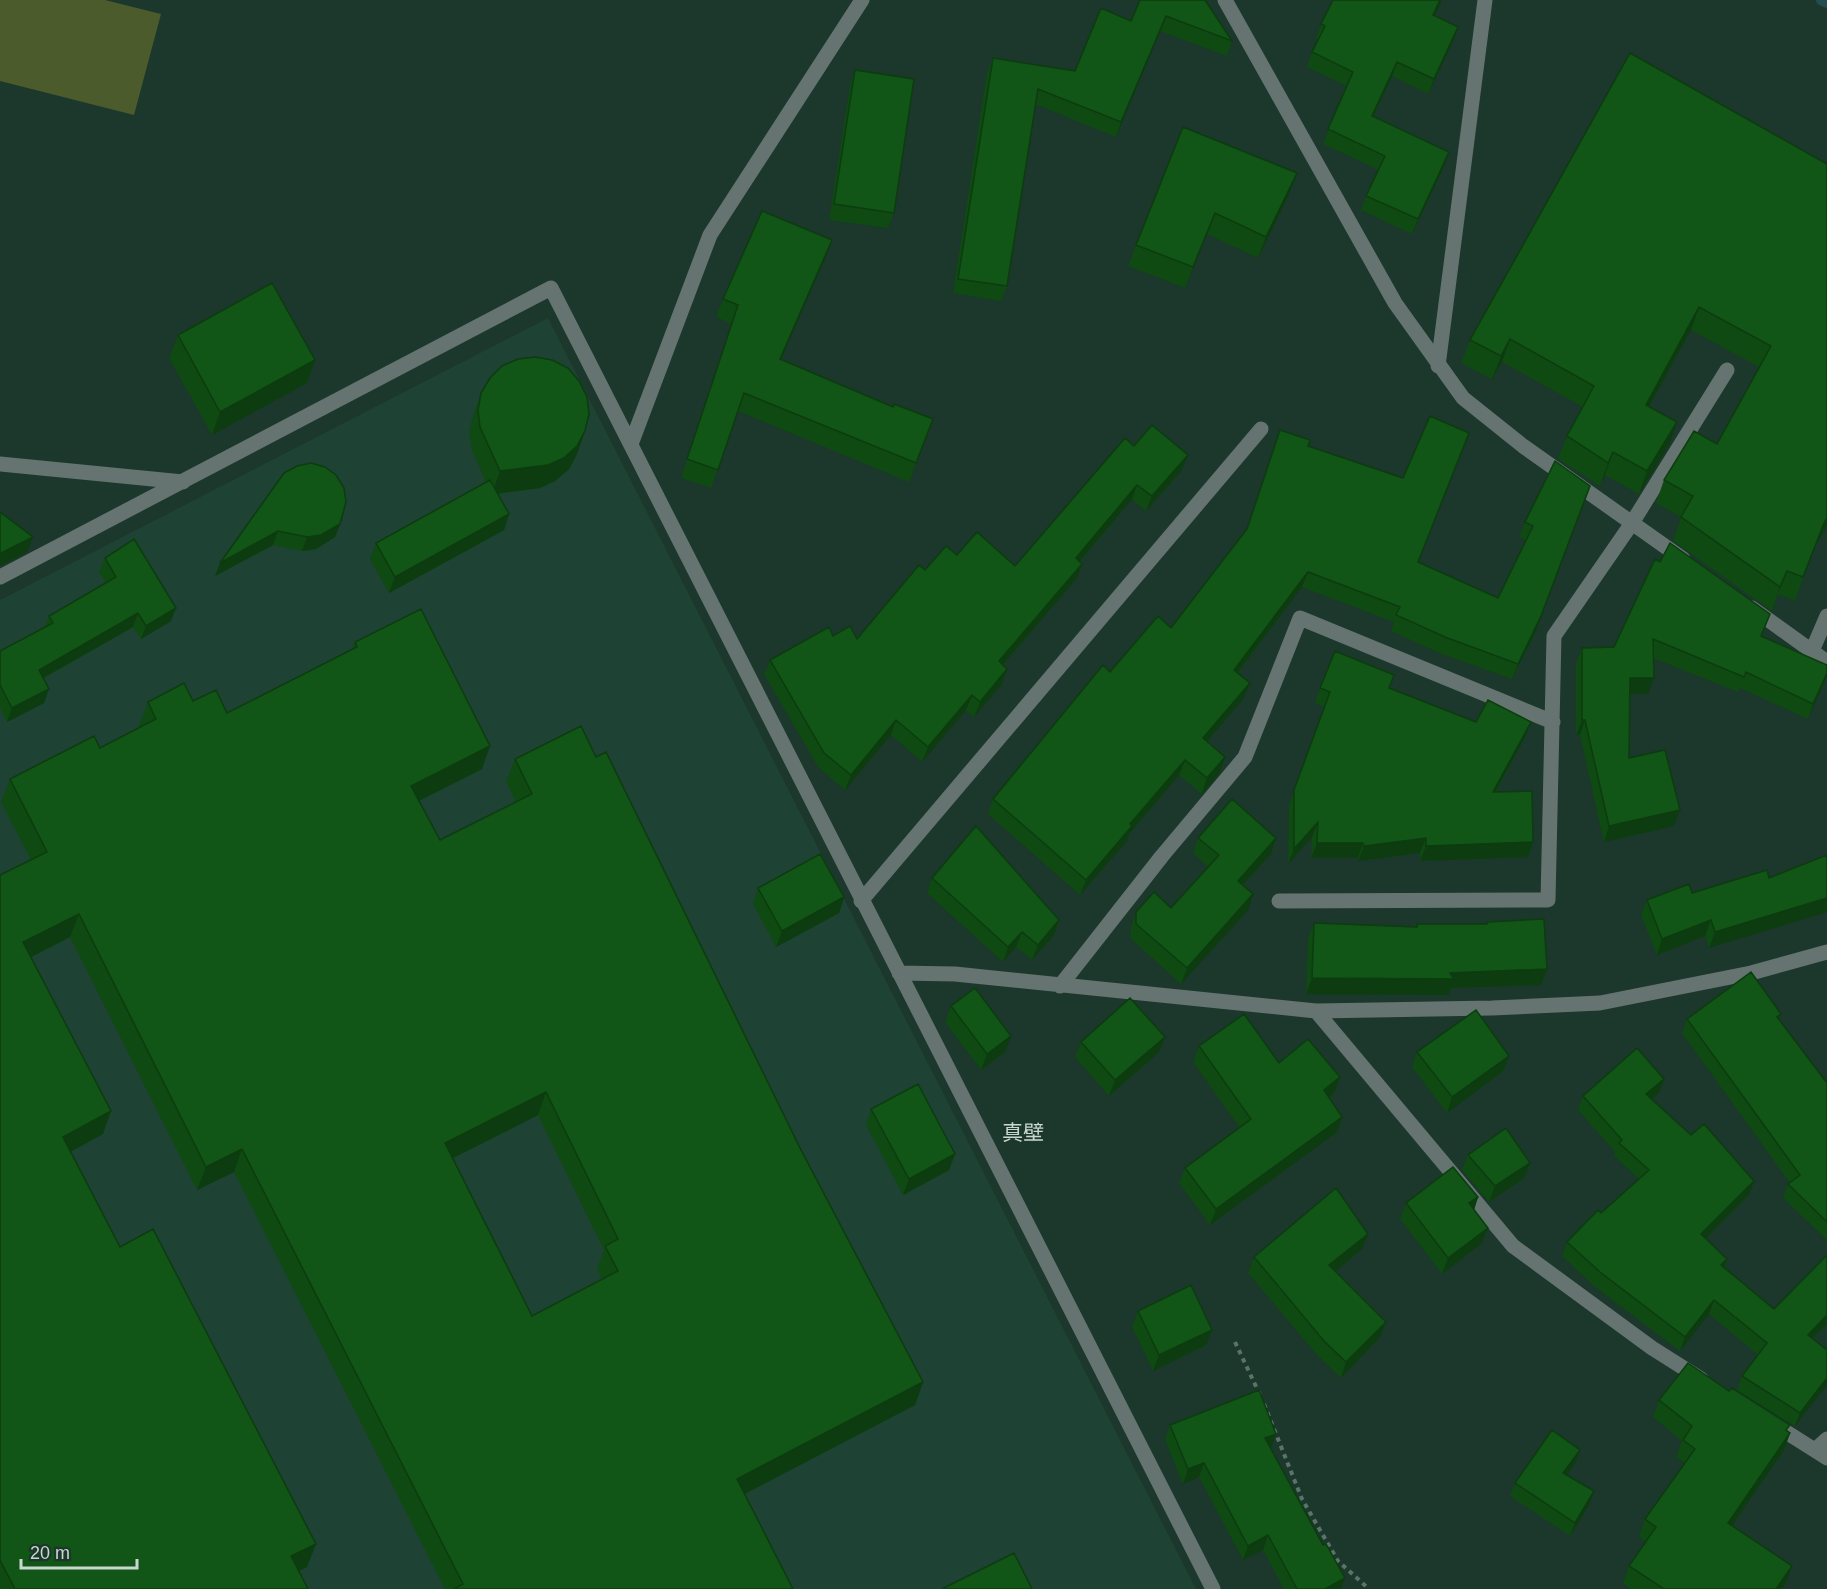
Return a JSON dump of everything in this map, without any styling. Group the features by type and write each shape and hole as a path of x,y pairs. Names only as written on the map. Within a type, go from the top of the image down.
{"street":[{"path":"631,444 710,235 862,0"},
{"path":"1225,0 1395,303 1463,398 1523,446 1699,570"},
{"path":"1438,366 1485,0"},
{"path":"0,577 551,288 1213,1589"},
{"path":"1279,901 1548,900 1554,636 1632,523 1727,370"},
{"path":"861,901 1261,429"},
{"path":"0,464 183,482"},
{"path":"1736,597 1827,662"},
{"path":"1812,651 1827,616"},
{"path":"1059,986 1245,757 1300,618 1553,722"},
{"path":"899,974 955,974 1316,1011 1600,1003 1751,973 1827,952"},
{"path":"1316,1011 1513,1246 1652,1348 1713,1386"},
{"path":"1754,1412 1821,1454 1827,1439"}],"path":[{"path":"1235,1342 1267,1410 1302,1499 1338,1561 1369,1589"}],"shaded area":[{"path":"0,0 105,0 161,14 134,115 0,81"},
{"path":"548,318 1196,1589 0,1589 0,600"}],"building":[{"path":"1140,0 1205,0 1232,41 1166,16 1121,122 1038,89 1007,286 958,279 993,58 1075,71 1101,8 1131,21"},
{"path":"1333,0 1440,0 1433,15 1458,27 1434,79 1397,62 1372,116 1449,152 1418,219 1366,196 1385,156 1328,129 1353,72 1312,52 1325,26 1321,24"},
{"path":"1630,53 1827,164 1827,518 1803,577 1787,571 1780,587 1681,517 1693,496 1664,480 1694,431 1717,444 1771,346 1699,307 1646,405 1677,422 1647,471 1613,452 1608,463 1567,436 1594,386 1510,339 1501,356 1470,340"},
{"path":"855,70 914,79 894,213 834,204"},
{"path":"1183,127 1297,173 1266,237 1215,213 1193,267 1136,245"},
{"path":"762,211 832,240 780,359 893,407 894,404 933,419 916,463 744,393 718,470 687,459 738,305 723,299"},
{"path":"272,283 315,360 220,412 178,335"},
{"path":"535,357 552,360 568,368 579,381 587,397 589,414 585,431 577,446 564,458 548,465 500,471 480,427 478,410 481,393 490,378 502,366 518,359"},
{"path":"1430,416 1469,433 1418,562 1498,598 1533,526 1525,522 1555,461 1590,486 1541,616 1518,664 1445,637 1396,615 1400,607 1308,572 1234,670 1250,683 1203,738 1225,757 1207,778 1185,760 1086,880 993,799 1103,665 1110,672 1158,616 1171,628 1247,529 1280,430 1310,440 1308,446 1403,478"},
{"path":"1152,425 1188,455 1152,496 1137,485 1076,558 1082,564 999,661 1007,669 980,702 972,695 928,747 896,720 851,775 824,753 770,660 829,627 833,636 850,626 857,639 919,565 925,570 946,546 957,555 977,532 1015,566 1125,438 1134,446"},
{"path":"311,463 325,467 336,475 344,488 346,502 340,524 321,535 307,537 278,531 220,563 284,473 297,466"},
{"path":"490,480 509,514 395,577 376,543"},
{"path":"0,512 33,537 0,555"},
{"path":"134,539 176,608 146,626 138,613 39,670 49,689 12,708 0,685 0,651 53,623 49,616 116,577 105,558"},
{"path":"1670,543 1770,614 1761,636 1827,665 1827,673 1813,704 1746,672 1744,677 1653,639 1654,678 1630,678 1629,758 1665,750 1680,810 1609,826 1585,720 1582,720 1582,648 1614,647 1655,559 1660,562"},
{"path":"421,609 490,746 411,786 440,840 532,794 515,759 581,726 596,757 606,752 801,1150 923,1382 737,1479 793,1589 454,1589 463,1584 242,1149 206,1167 79,914 23,942 111,1111 63,1137 120,1247 153,1229 316,1544 291,1556 308,1589 15,1589 0,1560 0,875 47,852 10,779 94,736 100,748 156,719 148,702 184,683 193,701 216,690 227,713 357,647 355,642","holes":["546,1092 618,1239 605,1246 618,1271 532,1316 445,1143"]},
{"path":"1335,651 1394,675 1389,688 1476,722 1488,700 1531,722 1493,792 1532,791 1533,842 1426,846 1426,838 1364,846 1363,843 1317,843 1318,822 1294,849 1294,790 1330,692 1320,688"},
{"path":"1232,799 1276,838 1238,881 1253,894 1187,968 1136,924 1136,912 1154,892 1171,908 1219,855 1198,838"},
{"path":"976,826 1059,920 1038,945 1022,932 1008,947 932,878"},
{"path":"820,854 844,897 782,931 758,888"},
{"path":"1827,855 1827,898 1715,932 1711,920 1662,939 1647,900 1689,884 1692,893 1767,870 1769,878"},
{"path":"1544,919 1547,969 1450,973 1454,979 1312,978 1314,923 1417,927 1417,924 1487,924 1487,922"},
{"path":"1751,972 1781,1014 1777,1017 1827,1083 1827,1222 1788,1184 1800,1175 1687,1019"},
{"path":"975,988 1011,1036 987,1054 951,1006"},
{"path":"1130,998 1165,1037 1115,1080 1081,1042"},
{"path":"1476,1010 1509,1056 1452,1097 1417,1052"},
{"path":"1244,1014 1279,1063 1308,1039 1340,1077 1324,1090 1342,1117 1216,1209 1185,1168 1251,1119 1199,1046"},
{"path":"1637,1048 1664,1079 1646,1094 1691,1135 1704,1124 1754,1181 1701,1234 1727,1259 1721,1265 1774,1309 1827,1255 1827,1315 1808,1335 1827,1350 1827,1378 1800,1413 1742,1376 1767,1343 1714,1300 1685,1337 1600,1272 1567,1242 1598,1210 1601,1213 1649,1170 1619,1143 1622,1140 1583,1096"},
{"path":"918,1084 955,1154 909,1179 871,1109"},
{"path":"1506,1128 1530,1163 1495,1186 1468,1155"},
{"path":"1453,1167 1478,1197 1469,1203 1488,1228 1448,1258 1406,1203"},
{"path":"1336,1188 1368,1234 1329,1265 1386,1322 1346,1362 1324,1341 1254,1257"},
{"path":"1191,1285 1212,1330 1159,1355 1138,1311"},
{"path":"1688,1363 1729,1391 1732,1388 1790,1425 1786,1430 1790,1433 1728,1523 1792,1566 1776,1589 1664,1589 1629,1566 1656,1527 1645,1519 1695,1449 1683,1440 1692,1426 1659,1400"},
{"path":"1259,1390 1276,1434 1265,1438 1323,1545 1326,1544 1345,1578 1325,1589 1297,1589 1268,1535 1248,1546 1204,1463 1188,1469 1170,1425"},
{"path":"1552,1430 1580,1450 1563,1473 1594,1491 1575,1523 1515,1483"},
{"path":"1014,1553 1032,1589 942,1589"}],"waterway":[{"path":"1822,0 1827,2"}],"district":[{"name":"真壁","path":"1023,1132"}]}
